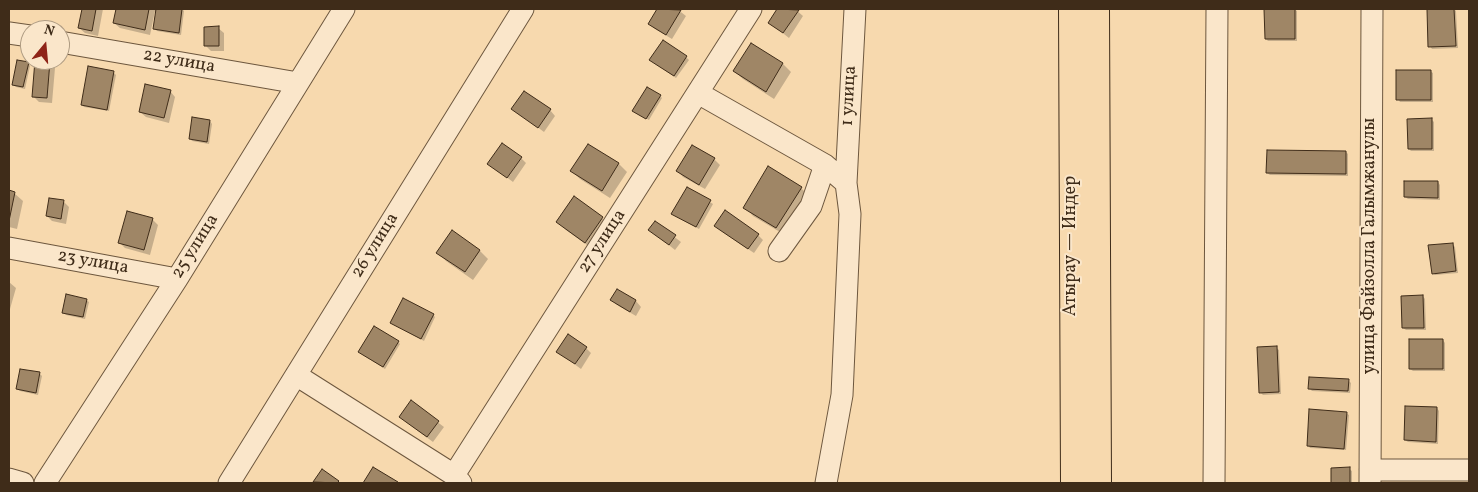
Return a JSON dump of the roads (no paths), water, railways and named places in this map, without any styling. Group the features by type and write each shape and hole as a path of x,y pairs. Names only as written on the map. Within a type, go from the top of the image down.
{"main road":[{"name":"Атырау — Индер","path":"1072,9 1074,483"},
{"name":"Атырау — Индер","path":"1096,9 1098,483"}],"street":[{"name":"25 улица","path":"46,483 177,278 344,9"},
{"name":"26 улица","path":"229,483 524,9"},
{"name":"27 улица","path":"458,479 752,9"},
{"name":"1 улица","path":"826,483 842,395 850,214 846,182 855,9"},
{"path":"1214,483 1217,9"},
{"name":"улица Файзолла Галымжанулы","path":"1370,477 1372,9"},
{"name":"22 улица","path":"70,44 298,83"},
{"path":"698,93 825,165 846,182"},
{"path":"779,251 811,206 825,165"},
{"name":"23 улица","path":"9,248 177,278"},
{"path":"296,375 458,479"},
{"path":"1370,477 1469,470"},
{"path":"9,479 24,483"}]}
